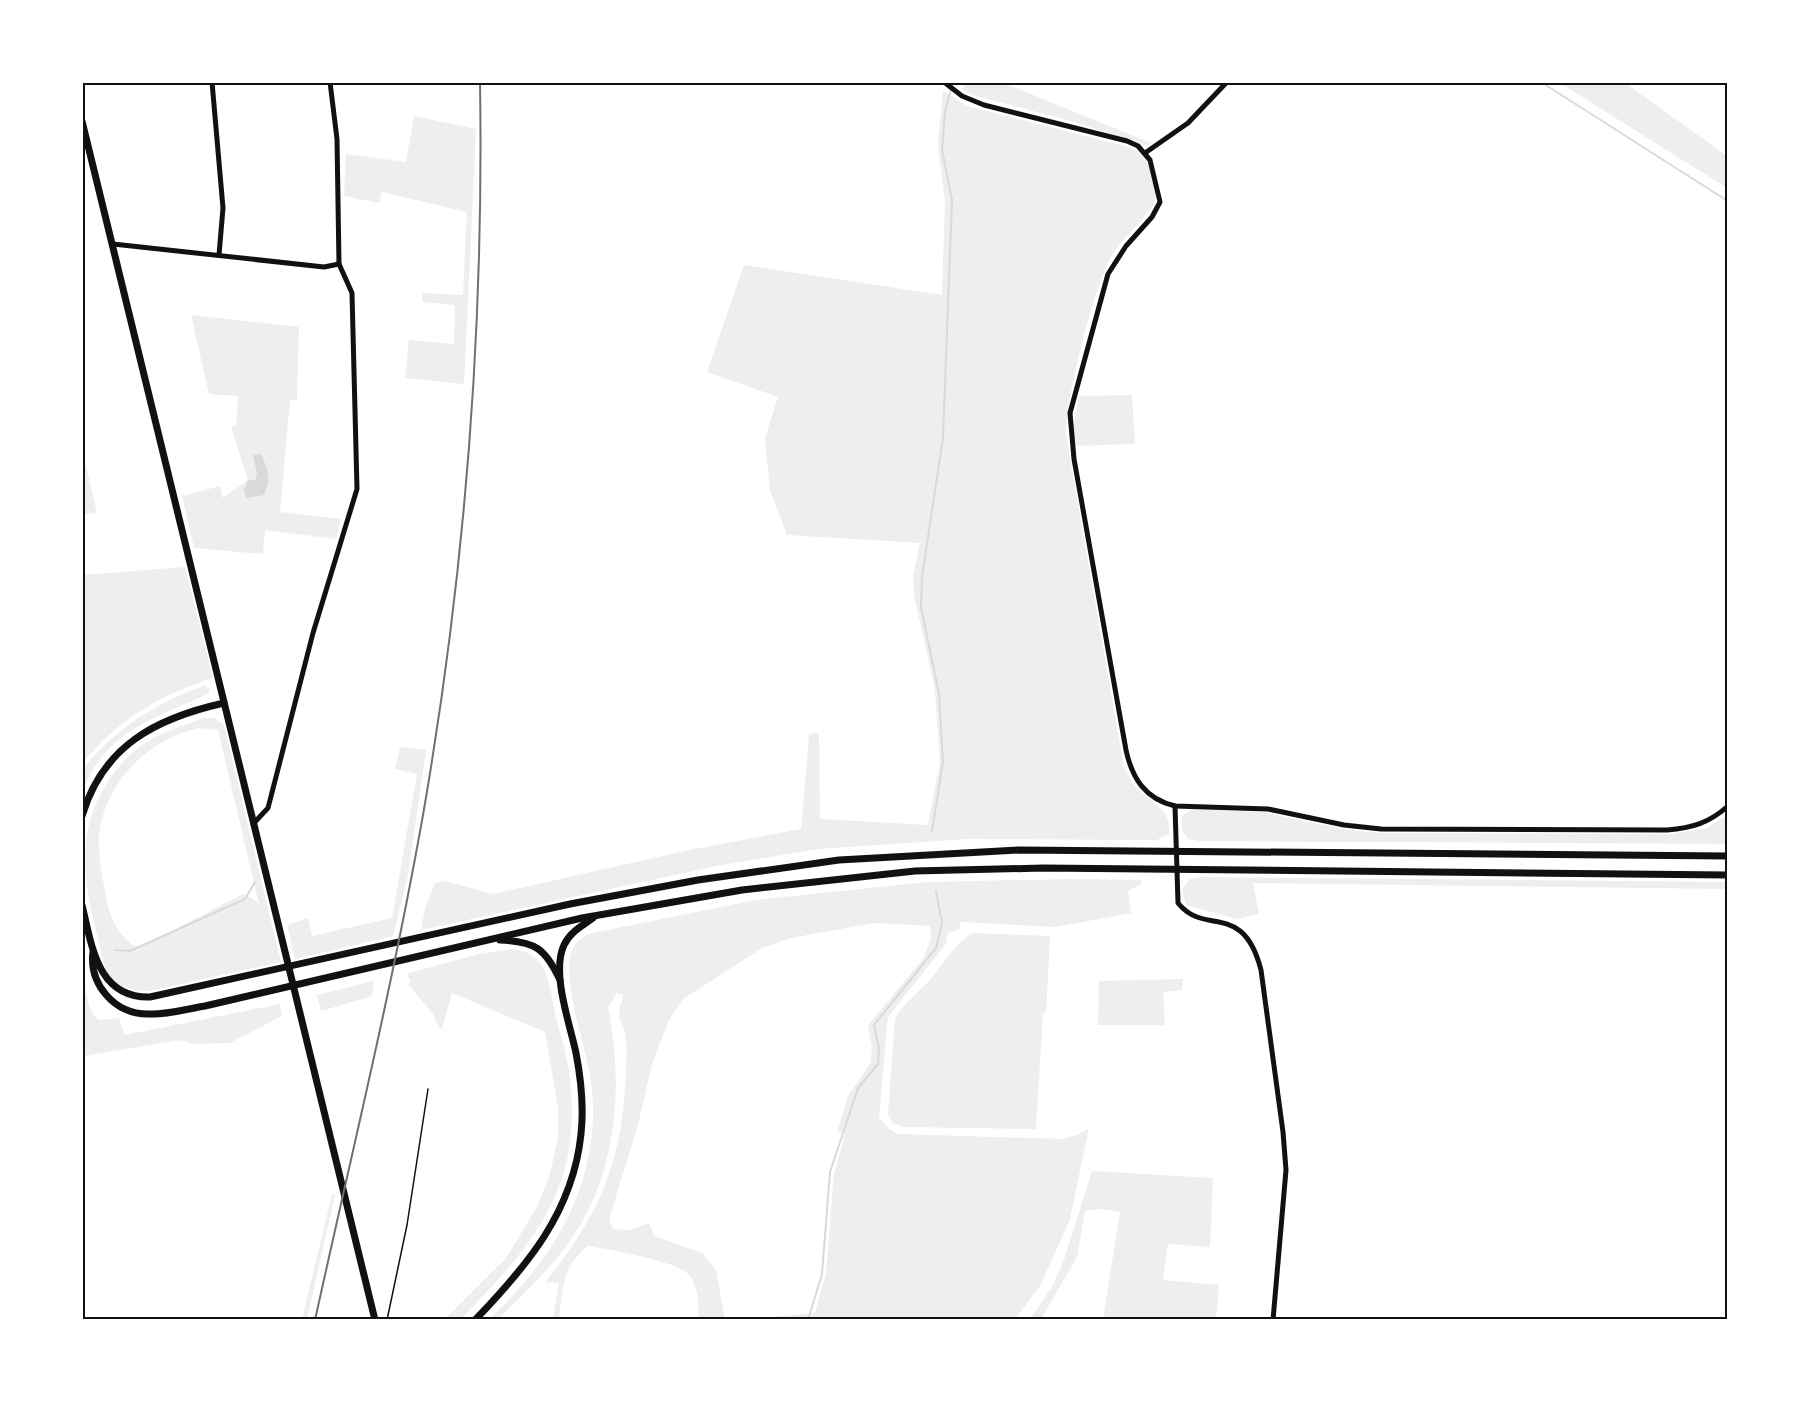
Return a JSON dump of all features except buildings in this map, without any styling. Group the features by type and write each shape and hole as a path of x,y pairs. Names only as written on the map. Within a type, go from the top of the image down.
{"main road":[{"path":"82,121 375,1320"},
{"path":"82,816 108,765 126,745 168,718 224,703"},
{"path":"82,905 93,950 103,973 112,985 135,998 197,987 570,904 708,878 828,861 928,853 1176,851 1728,856"},
{"path":"93,950 91,965 95,980 103,992 117,1005 147,1015 205,1006 582,918 593,918 742,890 915,871 1043,868 1728,875"},
{"path":"561,983 564,946 575,930 593,918"},
{"path":"475,1320 516,1277 554,1223 572,1177 581,1134 581,1092 576,1053 561,983 549,958 541,950 525,942 498,939"}],"street":[{"path":"212,82 223,208 219,255"},
{"path":"253,824 268,808 313,633 357,489 352,293 339,264 337,139 330,82"},
{"path":"1145,153 1188,123 1227,82"},
{"path":"945,83 957,93 984,105 1127,141 1145,153 1153,167 1160,202 1152,217 1126,246 1108,274 1070,413 1070,432 1130,770 1146,792 1160,802 1175,806 1268,809 1344,825 1381,829 1667,830 1692,828 1713,819 1728,806"},
{"path":"113,244 324,267 339,264"},
{"path":"1175,806 1176,891 1180,906 1188,912 1224,922 1245,934 1257,955 1261,970 1286,1170 1273,1320"}],"path":[{"path":"387,1320 407,1225 428,1089"}],"shaded area":[{"path":"966,82 1004,83 1151,143 1146,146 1075,122 972,95 962,89"},
{"path":"1560,83 1625,83 1727,156 1727,188"},
{"path":"943,91 967,106 1132,148 1142,155 1151,170 1155,202 1114,252 1098,288 1082,341 1070,396 1066,435 1124,767 1136,787 1162,809 1168,819 1169,834 1157,840 968,839 819,849 721,865 421,930 425,908 435,883 445,881 493,894 689,850 801,829 809,734 819,733 820,819 928,825 940,762 935,690 914,595 913,577 920,543 787,535 770,491 765,438 778,397 707,372 744,265 942,295 945,201 938,145"},
{"path":"414,116 476,129 464,384 405,378 409,340 454,344 455,305 422,302 422,293 463,295 467,212 382,192 379,203 344,196 346,154 406,162"},
{"path":"191,315 299,327 297,400 290,400 280,512 341,519 336,539 265,530 263,554 194,548 182,496 220,486 223,498 248,480 231,427 236,425 238,396 209,394"},
{"path":"1132,395 1135,444 1074,446 1073,428 1079,396"},
{"path":"83,452 97,513 83,514"},
{"path":"261,454 266,465 268,484 264,495 246,498 244,489 248,480 255,480 257,474 253,455"},
{"path":"185,567 213,678 176,692 141,710 110,734 83,763 83,575"},
{"path":"205,685 210,690 208,694 151,719 119,740 104,754 83,790 83,769 110,741 153,709"},
{"path":"204,718 214,718 224,725 281,962 149,991 135,990 114,981 103,961 86,879 86,840 97,802 117,769 138,748 161,734","holes":["199,728 218,730 259,904 243,894 143,946 134,946 116,927 107,904 102,874 99,836 110,798 132,766 163,742 181,733"]},
{"path":"400,747 426,750 408,875 393,936 295,959 287,925 308,918 312,936 392,918 417,774 395,769"},
{"path":"1192,809 1263,812 1342,829 1380,833 1672,834 1707,828 1727,815 1728,844 1199,841 1189,839 1182,831 1182,816"},
{"path":"1198,877 1727,882 1728,889 1253,883 1259,914 1237,919 1186,905 1182,889 1190,879"},
{"path":"1141,880 1142,884 1128,891 1131,913 1056,927 960,922 960,929 948,933 946,944 888,1017 879,1117 889,1129 898,1134 1063,1139 1089,1128 1070,1219 1040,1286 1015,1319 751,1319 815,1313 826,1273 834,1174 845,1134 837,1132 848,1096 870,1064 872,1049 868,1025 923,959 931,938 930,926 874,923 791,938 762,948 683,999 668,1022 652,1064 638,1125 609,1219 613,1229 630,1230 649,1223 654,1236 702,1253 716,1270 725,1319 699,1319 694,1284 688,1274 681,1269 641,1256 588,1246 568,1270 559,1319 553,1319 559,1283 545,1282 581,1233 594,1209 614,1159 620,1132 624,1103 626,1044 624,1029 619,1017 623,995 617,993 608,1007 615,1064 616,1093 613,1122 609,1151 591,1205 560,1254 540,1277 498,1319 489,1319 539,1265 565,1223 583,1178 593,1122 593,1097 569,976 570,959 574,946 580,940 588,934 756,900 927,882"},
{"path":"973,933 1050,936 1036,1129 902,1127 893,1123 888,1114 895,1019 910,999 935,975 954,949"},
{"path":"511,949 532,955 539,961 547,977 569,1071 572,1119 568,1153 560,1185 547,1213 530,1240 509,1267 461,1319 445,1319 506,1258 537,1207 550,1174 558,1137 558,1108 545,1032 452,993 442,1029 439,1028 433,1014 408,984 411,982 408,976 409,973 479,954"},
{"path":"83,952 87,998 94,1014 99,1020 119,1018 125,1035 280,1004 282,1016 230,1043 194,1044 179,1040 83,1056"},
{"path":"1183,979 1182,990 1163,992 1165,1025 1098,1025 1099,981"},
{"path":"374,981 372,996 321,1011 317,995"},
{"path":"1092,1171 1213,1178 1210,1247 1168,1244 1163,1280 1219,1285 1216,1319 1103,1319 1120,1212 1101,1209 1085,1211 1077,1257 1041,1319 1030,1319 1052,1287 1064,1260"},
{"path":"332,1194 335,1195 307,1319 302,1319"}],"waterway":[{"path":"932,832 943,761 939,694 921,607 922,577 943,438 952,200 942,150 945,112 953,82"},
{"path":"1541,82 1726,200"},
{"path":"115,950 130,951 245,899 255,882"},
{"path":"808,1320 822,1274 830,1172 858,1088 878,1064 879,1049 874,1025 936,948 942,923 936,891"}],"railway":[{"path":"315,1320 385,1005 423,815 438,724 461,542 469,450 479,266 480,82"}]}
